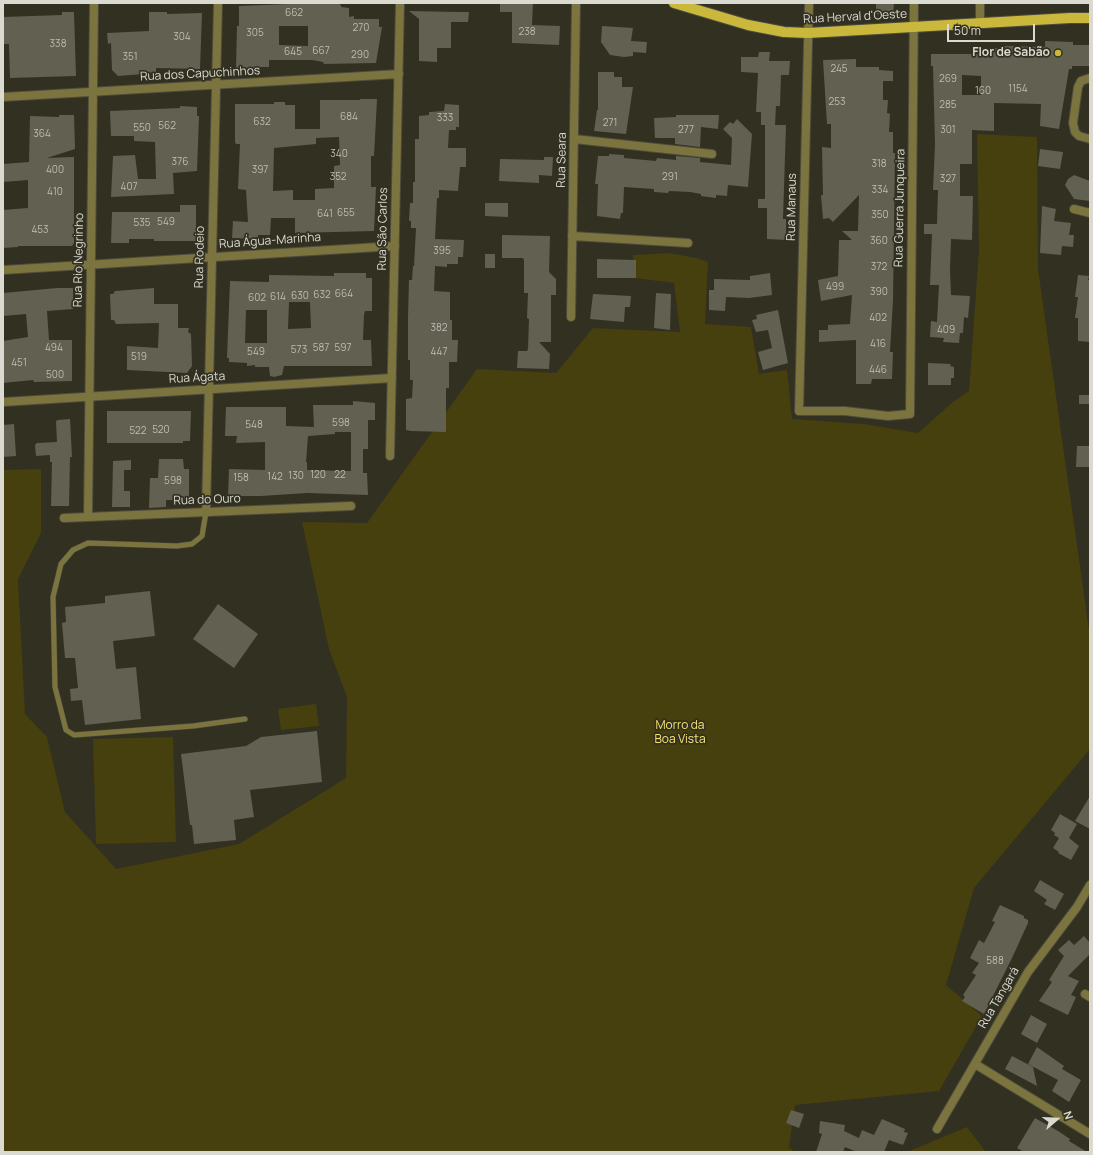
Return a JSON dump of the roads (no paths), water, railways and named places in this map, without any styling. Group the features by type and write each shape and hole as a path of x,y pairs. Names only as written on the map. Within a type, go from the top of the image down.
{"main road":[{"name":"Rua Herval d'Oeste","path":"674,3 748,25 784,32 808,33 1090,18"}],"street":[{"name":"Rua Rio Negrinho","path":"88,517 94,3"},
{"name":"Rua Rodeio","path":"206,512 218,3"},
{"name":"Rua São Carlos","path":"390,456 400,3"},
{"name":"Rua Seara","path":"571,317 576,3"},
{"name":"Rua Manaus","path":"799,411 809,3"},
{"name":"Rua Guerra Junqueira","path":"799,411 845,411 888,416 910,414 914,3"},
{"path":"980,3 980,23"},
{"name":"Rua dos Capuchinhos","path":"3,97 399,74"},
{"path":"1090,78 1081,81 1078,87 1073,123 1075,132 1079,136 1090,139"},
{"path":"574,139 712,154"},
{"path":"1074,209 1090,213"},
{"path":"572,236 688,243"},
{"name":"Rua Água-Marinha","path":"3,270 395,246"},
{"name":"Rua Ágata","path":"3,402 392,378"},
{"name":"Rua do Ouro","path":"64,518 351,506"},
{"name":"Rua Tangará","path":"937,1129 1028,972 1077,907 1090,885"},
{"path":"975,1064 1090,1134"}],"lane":[{"path":"206,512 202,536 192,544 178,546 88,543 73,550 61,564 53,597 55,687 66,730 74,735 194,726 245,720"}],"place":[{"name":"Flor de Sabão","path":"1058,53"}],"park label":[{"name":"Morro da Boa Vista","path":"680,733"}]}
